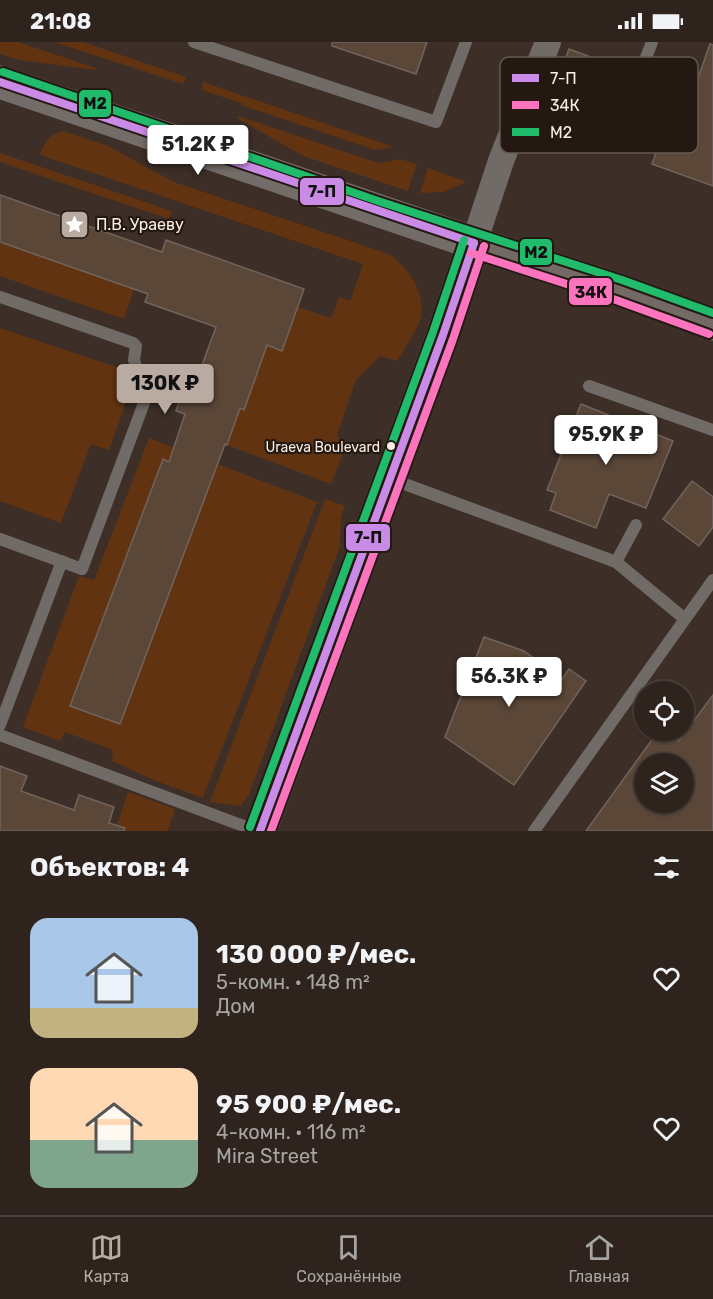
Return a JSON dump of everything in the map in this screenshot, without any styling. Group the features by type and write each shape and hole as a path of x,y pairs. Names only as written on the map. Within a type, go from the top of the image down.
{"main road":[{"path":"0,82 619,290 713,324"},
{"path":"258,831 390,479 474,243"}],"street":[{"path":"542,57 548,42"},
{"path":"474,243 506,153"}],"lane":[{"path":"194,42 436,122 466,42"},
{"path":"646,57 652,42"},
{"path":"0,297 133,343 136,346 134,360 143,389 144,404 82,568 0,539"},
{"path":"589,386 713,430"},
{"path":"390,479 616,562 686,619"},
{"path":"616,562 636,525"},
{"path":"0,725 62,561"},
{"path":"534,831 713,580"},
{"path":"0,735 258,831"}],"shaded area":[{"path":"0,42 18,42 96,68 95,70 19,60 0,54"},
{"path":"54,42 83,42 186,77 183,84"},
{"path":"203,82 394,147 375,150 241,105 241,103 201,90"},
{"path":"238,116 378,163 400,159 417,164 408,191 303,156 237,118"},
{"path":"60,132 108,146 174,182 389,254 405,268 420,296 421,317 397,361 380,356 356,380 337,435 344,451 331,484 227,445 240,408 244,410 267,345 282,350 298,307 331,318 339,297 350,301 363,264 40,155 47,140"},
{"path":"0,153 172,211 169,219 0,162"},
{"path":"428,168 467,182 443,192 420,193"},
{"path":"0,242 134,289 124,319 0,276"},
{"path":"0,328 122,369 130,392 109,450 91,444 61,523 0,501"},
{"path":"149,438 317,502 203,798 156,781 112,761 113,750 65,732 60,741 23,727 79,576 94,580"},
{"path":"325,499 345,506 341,517 340,546 249,795 240,806 210,802"},
{"path":"128,792 175,809 168,831 115,831"}],"building":[{"path":"332,42 427,42 416,74 332,46"},
{"path":"710,44 713,45 713,186 652,164 656,153 698,153 698,78"},
{"path":"569,49 588,56 588,57 566,57"},
{"path":"0,195 162,252 166,240 304,289 282,351 267,345 244,410 240,408 120,724 70,706 163,459 169,462 185,414 176,411 185,383 194,387 216,327 145,302 148,294 0,242"},
{"path":"581,404 673,441 646,508 609,494 596,528 550,510 556,493 547,490"},
{"path":"692,481 713,497 713,527 699,546 663,519"},
{"path":"484,637 524,651 562,679 569,669 586,681 514,785 445,737"},
{"path":"713,695 713,831 586,831 634,765 634,813 694,813 694,753 642,753 651,741 694,741 694,721"},
{"path":"0,766 27,776 21,791 74,810 79,795 114,807 109,823 125,828 124,831 0,831"}],"transit line":[{"name":"М2","path":"3,72 378,201 622,280 713,313"},
{"name":"7-П","path":"0,82 474,243"},
{"name":"М2","path":"250,827 433,332 464,240"},
{"name":"7-П","path":"260,831 443,335 474,243"},
{"name":"34К","path":"271,831 453,339 484,246"},
{"name":"34К","path":"471,253 616,300 709,334"}],"place":[{"name":"П.В. Ураеву","path":"75,224"},
{"name":"Uraeva Boulevard","path":"391,446"}]}
